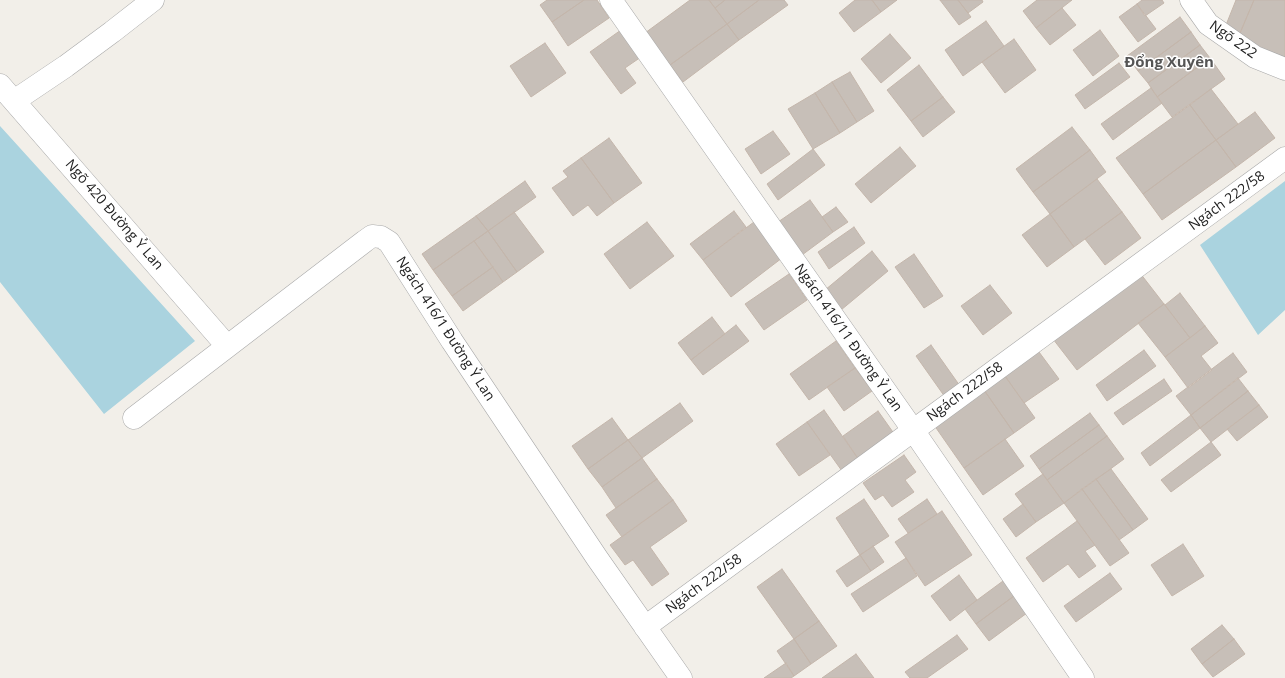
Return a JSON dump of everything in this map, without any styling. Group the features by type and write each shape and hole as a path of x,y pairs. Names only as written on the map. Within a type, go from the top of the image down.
{"street":[{"path":"7,93 66,66 153,0"},
{"name":"Ngách 416/11 Đường Ỷ Lan","path":"611,0 913,430 1082,678"},
{"name":"Ngõ 222","path":"1191,0 1208,24 1255,57 1285,69"},
{"name":"Ngõ 420 Đường Ỷ Lan","path":"7,93 227,346"},
{"name":"Ngách 222/58","path":"645,627 1285,158"},
{"name":"Ngách 416/1 Đường Ỷ Lan","path":"134,418 365,241 372,236 381,237 389,242 452,341 597,558 681,678"}],"water":[{"path":"0,126 195,341 104,414 0,282"},
{"path":"1285,181 1285,310 1258,335 1200,245"}],"building":[{"path":"547,0 584,0 552,22 540,5"},
{"path":"584,0 597,0 609,18 568,46 552,22"},
{"path":"690,0 709,0 727,24 670,65 645,33"},
{"path":"709,0 725,0 715,8"},
{"path":"725,0 759,0 727,24 715,8"},
{"path":"759,0 784,0 788,5 739,40 727,24"},
{"path":"855,0 872,0 881,12 854,32 839,13"},
{"path":"872,0 897,0 881,12"},
{"path":"940,0 958,0 971,17 959,25"},
{"path":"958,0 982,0 983,2 968,13"},
{"path":"1037,0 1072,0 1036,28 1023,11"},
{"path":"1142,0 1162,0 1164,3 1145,16 1137,4"},
{"path":"1236,0 1254,0 1239,35 1224,30"},
{"path":"1254,0 1285,0 1285,62 1236,43"},
{"path":"1137,4 1156,29 1138,42 1119,17"},
{"path":"1062,8 1076,25 1050,45 1036,28"},
{"path":"1180,17 1191,32 1138,71 1127,56"},
{"path":"986,21 1004,46 963,76 945,50"},
{"path":"727,24 739,40 683,82 670,65"},
{"path":"621,30 641,57 625,68 636,83 621,94 590,52"},
{"path":"1100,30 1119,56 1093,76 1073,50"},
{"path":"1191,32 1200,45 1148,83 1138,71"},
{"path":"890,34 911,58 881,83 861,59"},
{"path":"1014,39 1036,70 1005,93 982,62"},
{"path":"545,43 566,73 531,97 510,66"},
{"path":"1200,45 1210,58 1157,97 1148,83"},
{"path":"1210,58 1225,79 1172,117 1157,97"},
{"path":"1119,63 1130,77 1085,109 1075,95"},
{"path":"919,65 943,97 911,121 887,90"},
{"path":"850,72 874,111 857,122 832,82"},
{"path":"832,82 857,122 840,133 815,93"},
{"path":"1151,88 1162,103 1113,140 1101,124"},
{"path":"1211,89 1238,124 1216,140 1190,105"},
{"path":"815,93 840,133 813,149 788,109"},
{"path":"943,97 955,112 923,137 911,121"},
{"path":"1190,105 1216,140 1143,194 1116,158"},
{"path":"1255,112 1275,138 1236,167 1216,140"},
{"path":"1072,127 1090,150 1033,192 1016,169"},
{"path":"773,131 790,154 761,174 745,149"},
{"path":"609,138 642,183 614,203 581,158"},
{"path":"1216,140 1236,167 1162,220 1143,194"},
{"path":"900,147 916,166 871,203 855,184"},
{"path":"813,149 825,165 778,200 767,184"},
{"path":"1090,150 1106,172 1050,214 1033,192"},
{"path":"581,158 614,203 597,216 588,205 573,216 552,188 568,177 563,171"},
{"path":"1097,179 1122,212 1074,247 1050,214"},
{"path":"525,181 536,197 488,231 476,216"},
{"path":"810,200 833,232 802,255 778,222"},
{"path":"836,207 848,222 833,232 822,217"},
{"path":"734,211 746,227 703,260 690,244"},
{"path":"514,212 544,252 517,272 488,231"},
{"path":"1122,212 1141,238 1105,265 1085,239"},
{"path":"1050,214 1074,247 1047,267 1022,235"},
{"path":"476,216 488,231 433,270 422,254"},
{"path":"647,222 674,256 630,289 604,254"},
{"path":"754,222 782,258 731,297 703,260"},
{"path":"854,227 865,243 829,269 818,252"},
{"path":"488,231 517,272 503,282 474,241"},
{"path":"474,241 493,267 452,296 433,270"},
{"path":"872,251 888,271 841,310 825,290"},
{"path":"914,254 943,296 924,308 895,267"},
{"path":"493,267 503,282 463,311 452,296"},
{"path":"1140,273 1164,304 1077,370 1053,339"},
{"path":"789,274 807,300 764,330 745,304"},
{"path":"990,285 1012,313 983,335 961,306"},
{"path":"1180,293 1205,326 1190,338 1165,305"},
{"path":"1164,304 1190,338 1165,357 1138,323"},
{"path":"712,317 725,334 691,360 678,343"},
{"path":"736,325 749,341 703,375 691,360"},
{"path":"1205,326 1218,343 1201,356 1212,370 1188,388 1165,357"},
{"path":"836,341 855,368 809,400 790,374"},
{"path":"931,345 960,386 945,397 916,356"},
{"path":"1144,350 1156,366 1107,401 1096,385"},
{"path":"1039,352 1059,379 1024,403 1005,376"},
{"path":"1233,353 1247,372 1191,415 1176,396"},
{"path":"855,368 872,391 844,411 827,387"},
{"path":"1005,376 1035,418 1014,433 984,390"},
{"path":"1238,378 1248,391 1200,428 1191,415"},
{"path":"1164,379 1172,391 1123,425 1114,413"},
{"path":"984,390 1014,433 964,468 934,425"},
{"path":"1248,391 1259,405 1211,442 1200,428"},
{"path":"680,403 693,421 642,458 628,440"},
{"path":"1259,405 1268,417 1237,441 1227,429"},
{"path":"824,410 859,460 842,471 807,422"},
{"path":"878,411 895,435 859,460 843,436"},
{"path":"1090,413 1099,425 1039,469 1030,456"},
{"path":"1191,415 1200,428 1150,466 1141,453"},
{"path":"612,418 628,440 588,469 572,446"},
{"path":"807,422 830,455 799,476 776,444"},
{"path":"1099,425 1107,436 1047,480 1039,469"},
{"path":"1107,436 1124,459 1064,503 1047,480"},
{"path":"1005,439 1024,466 983,495 964,468"},
{"path":"628,440 642,458 602,487 588,469"},
{"path":"1211,442 1221,455 1171,492 1161,480"},
{"path":"904,455 916,472 905,480 914,492 892,507 883,495 875,500 863,483"},
{"path":"642,458 657,479 616,508 602,487"},
{"path":"1111,469 1148,519 1133,530 1096,479"},
{"path":"1043,474 1064,503 1036,522 1015,494"},
{"path":"657,479 673,500 622,537 606,515"},
{"path":"1096,479 1133,530 1119,540 1082,489"},
{"path":"1082,489 1129,553 1110,566 1064,503"},
{"path":"864,499 889,536 860,555 836,518"},
{"path":"927,499 937,514 908,533 898,519"},
{"path":"673,500 687,521 650,547 669,574 652,586 633,560 625,565 610,545"},
{"path":"1023,504 1036,522 1016,537 1003,519"},
{"path":"942,511 972,555 925,586 895,542"},
{"path":"1077,521 1095,545 1085,551 1096,566 1079,578 1068,564 1043,582 1026,558"},
{"path":"1183,544 1204,576 1172,596 1151,565"},
{"path":"873,546 884,562 871,571 860,555"},
{"path":"860,555 871,571 847,587 836,571"},
{"path":"906,558 917,576 863,612 851,594"},
{"path":"782,569 819,621 794,639 757,587"},
{"path":"1110,573 1122,589 1076,622 1064,606"},
{"path":"959,575 977,600 950,621 931,596"},
{"path":"1003,581 1014,596 976,624 965,609"},
{"path":"1014,596 1027,613 989,641 976,624"},
{"path":"819,621 837,646 811,664 794,639"},
{"path":"1222,625 1234,639 1202,664 1191,649"},
{"path":"957,635 968,649 927,678 910,678 905,672"},
{"path":"794,639 811,664 794,676 777,651"},
{"path":"1234,639 1245,654 1213,677 1202,664"},
{"path":"856,654 874,678 822,678"},
{"path":"786,663 794,676 791,678 764,678"}],"district":[{"name":"Đổng Xuyên","path":"1169,63"}]}
